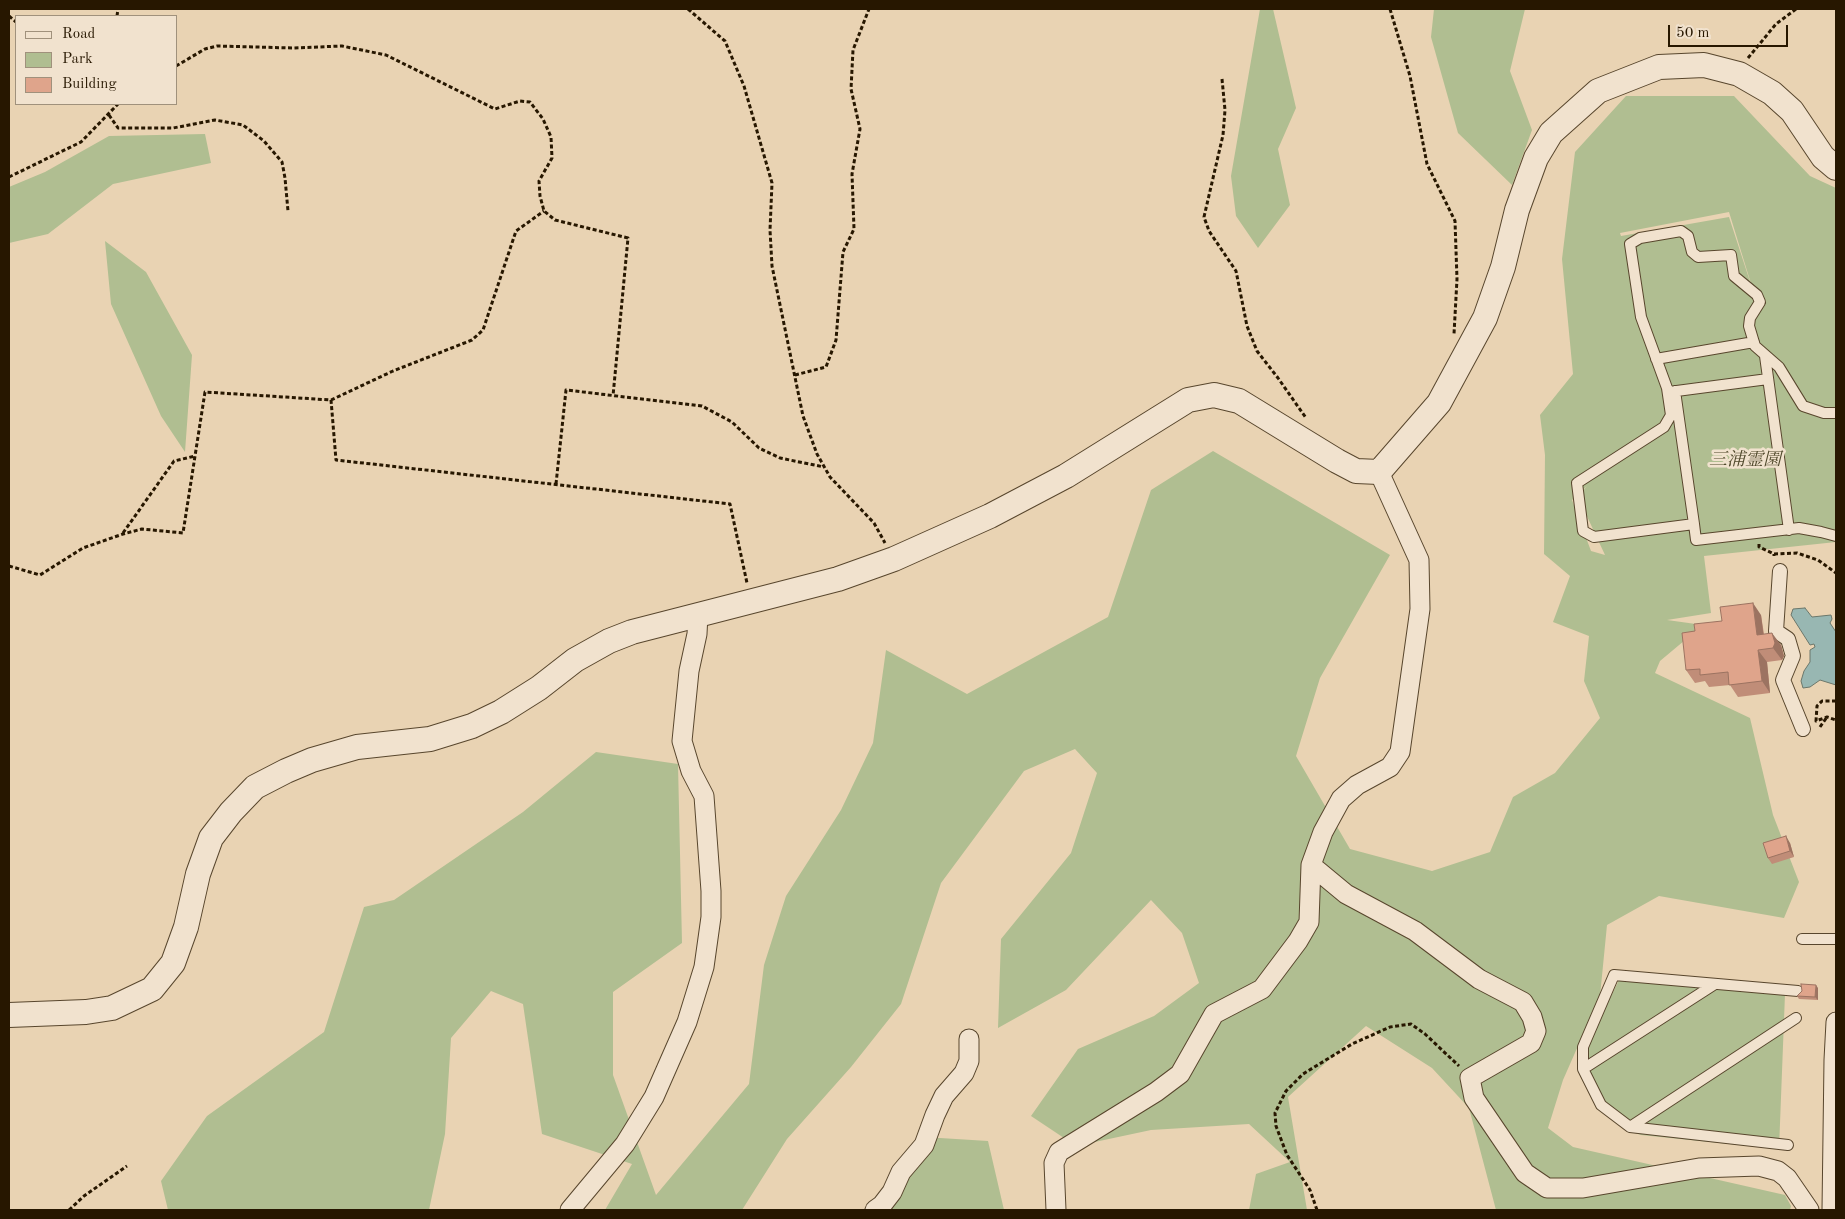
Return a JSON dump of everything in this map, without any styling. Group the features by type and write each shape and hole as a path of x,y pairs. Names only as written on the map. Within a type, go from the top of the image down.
{"street":[{"path":"1379,472 1439,403 1485,318 1502,267 1517,210 1536,158 1551,133 1598,91 1659,66 1704,65 1739,74 1772,93 1792,111 1823,158 1836,168"},
{"path":"9,1015 86,1012 112,1008 152,988 173,962 186,927 198,874 211,838 231,812 255,787 312,760 357,747 430,739 472,726 538,688 575,660 609,641 632,632 838,579 894,559 990,516 1066,476 1188,400 1214,395 1239,401 1299,439 1356,471 1379,472"},
{"path":"1056,1210 1054,1162 1059,1152 1156,1092 1180,1074 1214,1014 1262,990 1310,922 1311,865 1323,832 1341,799 1356,785 1390,766 1400,752 1420,609 1419,560 1379,472"},
{"path":"1780,571 1776,631 1788,639 1793,656 1783,680 1803,729"},
{"path":"570,1210 625,1144 654,1097 686,1022 704,968 711,917 711,891 704,796 691,771 682,741 689,671 697,634 698,614"},
{"path":"1311,865 1346,894 1415,932 1479,979 1523,1002 1532,1017 1536,1031 1531,1043 1470,1078 1474,1098 1524,1173 1547,1188 1583,1188 1699,1168 1759,1166 1778,1171 1787,1178 1809,1210"},
{"path":"1832,1210 1836,1022"},
{"path":"875,1210 882,1205 892,1192 901,1172 924,1145 934,1115 944,1096 964,1073 968,1061 969,1040"}],"lane":[{"path":"1836,413 1824,413 1803,406 1779,367 1755,346 1749,326 1750,318 1760,302 1757,295 1734,276 1731,255 1698,257 1692,252 1688,236 1680,231 1640,238 1630,244 1641,317 1656,359 1672,392 1696,540 1799,528 1836,536"},
{"path":"1656,359 1754,342"},
{"path":"1765,356 1789,530"},
{"path":"1672,392 1768,379"},
{"path":"1672,392 1671,416 1664,427 1577,483 1583,531 1594,538 1694,524"},
{"path":"1802,939 1836,939"},
{"path":"1788,1145 1630,1127 1601,1105 1583,1069 1583,1047 1614,975 1798,991"},
{"path":"1583,1069 1715,984"},
{"path":"1630,1127 1796,1018"}],"path":[{"path":"688,9 725,41 744,86 772,183 770,230 772,266 803,416 817,454 830,477 874,523 894,559"},
{"path":"795,375 826,367 836,340 842,252 854,229 852,174 860,129 851,89 853,50 865,15 869,9"},
{"path":"1390,9 1410,76 1427,164 1455,221 1457,279 1453,344 1460,362"},
{"path":"1739,74 1749,57 1776,24 1796,9"},
{"path":"178,65 205,49 217,46 293,48 342,46 386,55 495,109 520,101 530,102 544,119 551,137 552,158 539,182 544,211 555,220 628,238 614,396"},
{"path":"1222,80 1225,110 1223,135 1204,217 1210,231 1236,271 1247,326 1257,351 1311,425"},
{"path":"9,177 81,142 117,105"},
{"path":"109,115 118,128 173,128 215,120 243,125 264,141 282,162 288,211"},
{"path":"9,566 40,575 83,548 123,534 142,529 183,533 204,392 331,400 393,371 472,340 483,330 516,231 544,211"},
{"path":"556,484 566,390 702,406 732,422 759,448 780,458 825,467"},
{"path":"331,400 336,460 730,504 751,600"},
{"path":"123,534 174,461 195,456"},
{"path":"1758,533 1759,547 1774,554 1797,553 1818,560 1836,573"},
{"path":"1774,554 1780,571"},
{"path":"1836,701 1822,701 1817,706 1816,721 1827,717 1836,720"},
{"path":"1820,727 1827,717"},
{"path":"1317,1210 1310,1190 1287,1155 1276,1126 1275,1113 1280,1101 1286,1091 1303,1074 1352,1044 1390,1027 1410,1024 1426,1034 1470,1078"},
{"path":"69,1210 84,1196 127,1166"}],"green space":[{"path":"1260,9 1273,9 1296,108 1278,149 1290,205 1258,248 1236,216 1231,176"},
{"path":"1434,9 1525,9 1510,71 1532,130 1512,185 1458,133 1431,37"},
{"name":"三浦霊園","path":"1626,96 1734,96 1810,176 1836,188 1836,542 1704,556 1711,613 1667,620 1703,625 1660,661 1655,673 1750,718 1773,815 1799,882 1784,918 1659,896 1607,925 1600,996 1563,1080 1548,1128 1573,1147 1785,1195 1791,1206 1790,1210 1496,1210 1469,1108 1432,1068 1366,1026 1288,1097 1307,1210 1249,1210 1256,1174 1290,1162 1249,1124 1151,1130 1076,1146 1031,1116 1078,1049 1154,1016 1199,983 1182,933 1151,900 1066,990 998,1028 1001,939 1071,853 1097,773 1075,749 1024,771 941,883 901,1004 851,1067 787,1139 742,1210 605,1210 632,1164 542,1134 523,1004 491,991 451,1038 445,1134 429,1210 168,1210 161,1181 207,1116 324,1032 364,907 394,900 523,812 596,752 678,764 682,943 613,992 613,1075 656,1195 749,1084 764,965 786,896 841,810 873,743 886,650 967,694 1108,617 1151,490 1213,451 1390,555 1320,678 1296,756 1350,849 1432,871 1490,852 1513,797 1555,773 1600,718 1584,681 1589,636 1553,622 1570,576 1544,554 1545,455 1540,415 1573,374 1562,259 1575,152","holes":["1729,212 1756,300 1729,217 1621,236 1620,233","1587,486 1578,497 1605,555 1591,551 1572,500"]},
{"path":"205,134 211,163 113,184 48,234 9,243 9,187 45,172 109,136"},
{"path":"105,241 146,272 192,355 185,452 161,416 111,304"},
{"path":"1619,980 1785,994 1779,1149 1641,1135 1626,1130 1596,1103 1578,1063"},
{"path":"924,1137 988,1141 1004,1210 866,1210"}],"water":[{"path":"1805,608 1812,617 1831,615 1830,623 1836,632 1836,685 1820,680 1810,687 1803,688 1801,681 1804,671 1810,662 1810,650 1815,647 1814,644 1810,645 1791,615 1793,609"}],"building":[{"path":"1753,603 1757,635 1772,633 1775,643 1773,648 1758,650 1762,681 1729,685 1728,672 1700,675 1700,669 1686,670 1682,633 1695,631 1694,624 1722,621 1720,607"},
{"path":"1786,836 1790,851 1768,858 1763,843"},
{"path":"1801,984 1816,985 1815,997 1797,996 1802,991"}]}
